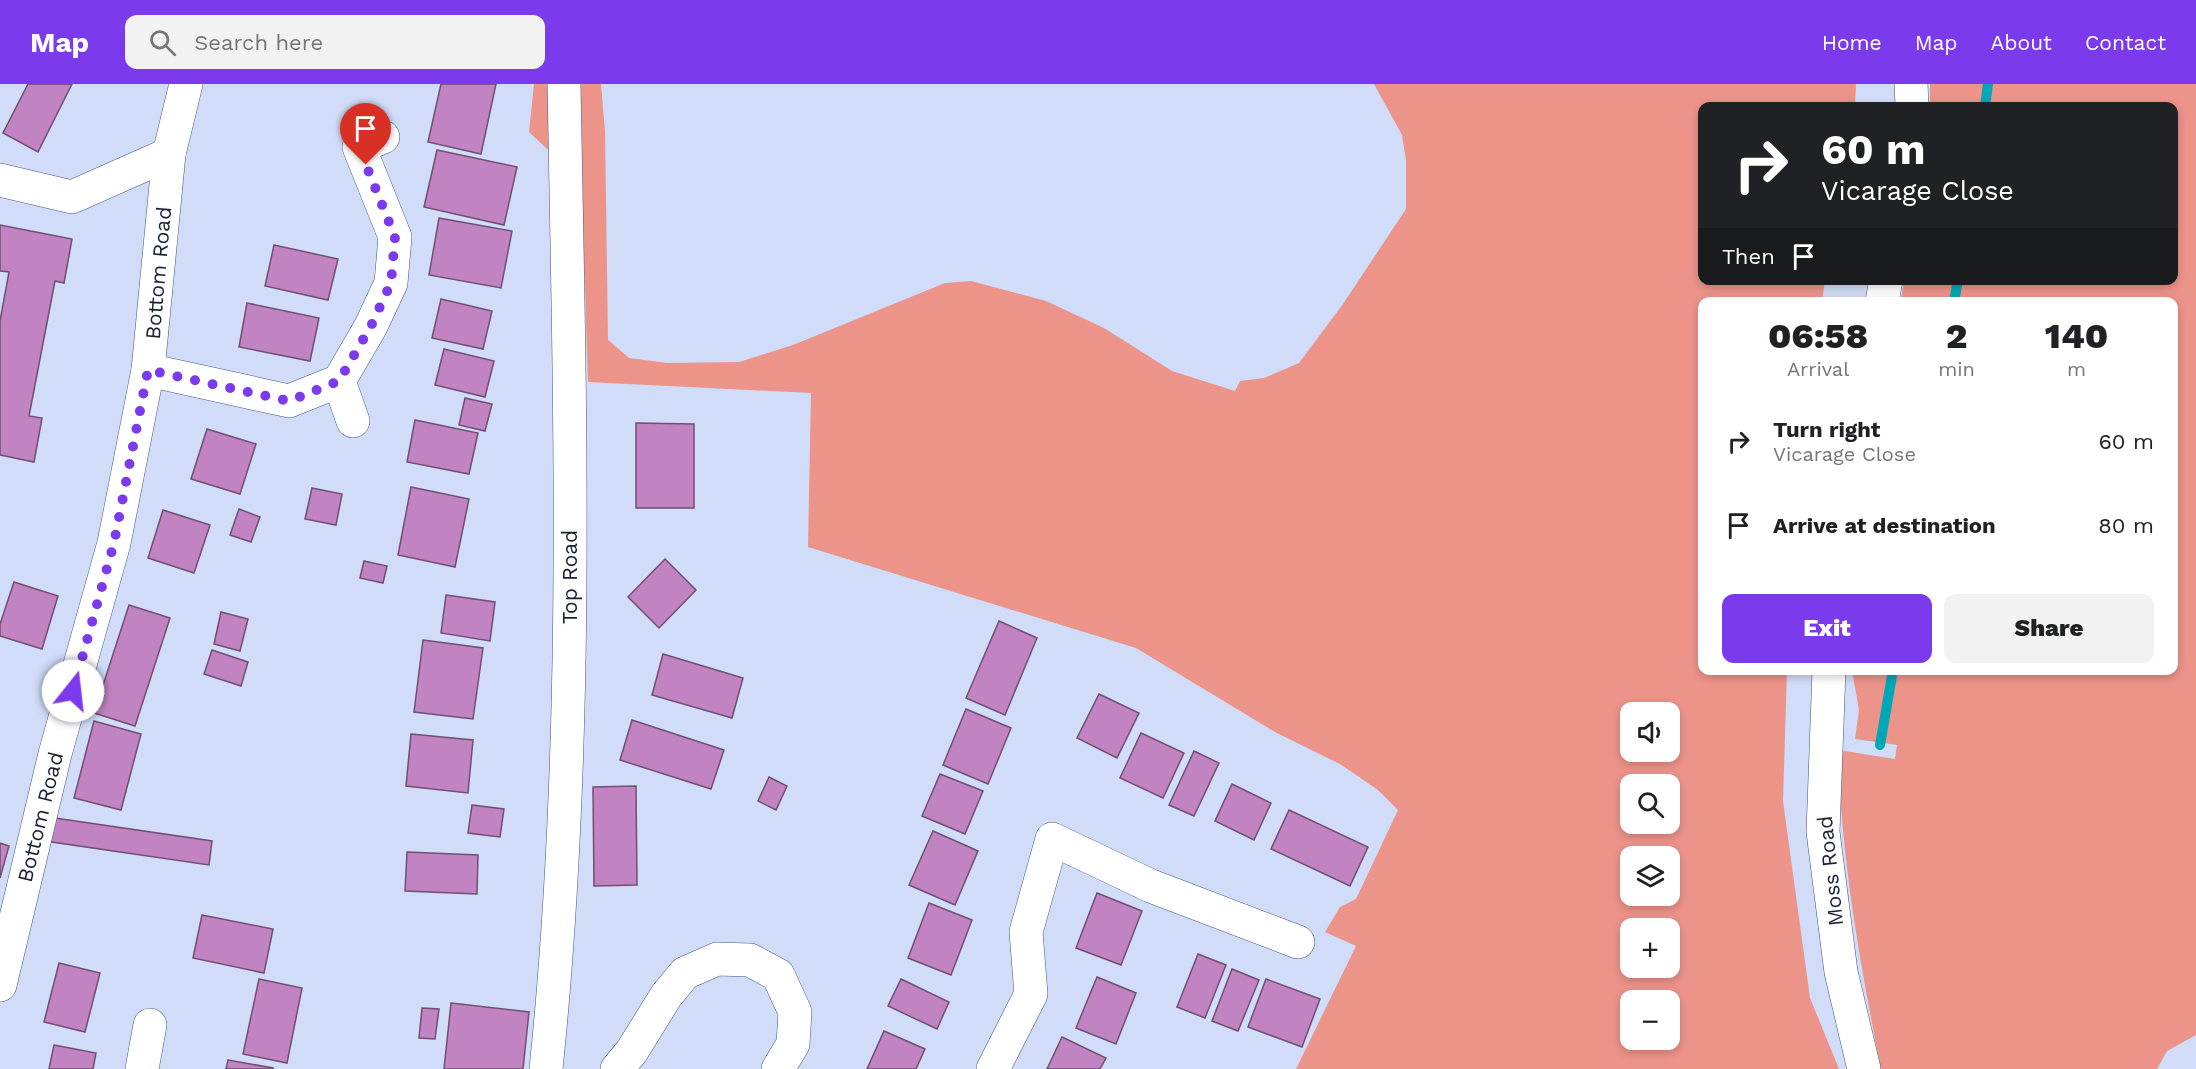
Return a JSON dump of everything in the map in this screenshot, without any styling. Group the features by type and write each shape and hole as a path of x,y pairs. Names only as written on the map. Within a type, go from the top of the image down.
{"street":[{"name":"Bottom Road","path":"0,985 55,754 114,543 148,370 169,154 186,84"},
{"name":"Top Road","path":"546,1069 556,969 568,754 570,372 564,84"},
{"path":"1911,84 1912,102"},
{"path":"148,370 289,401 339,381 371,326 391,283 395,237 359,146"},
{"path":"0,180 72,197 169,154"},
{"path":"339,381 353,421"},
{"name":"Moss Road","path":"1829,675 1823,832 1841,972 1864,1069"},
{"path":"997,1061 1031,994 1026,932 1052,839 1151,886 1298,942"},
{"path":"617,1069 632,1051 666,996 686,973 717,959 750,960 778,975 795,1012 793,1044 778,1069"},
{"path":"142,1069 150,1025"}],"shaded area":[{"path":"534,84 601,84 605,132 608,340 629,358 667,363 739,362 793,345 945,283 971,281 1046,301 1104,328 1172,371 1235,391 1240,381 1264,378 1299,363 1343,304 1406,209 1406,160 1402,135 1374,84 1856,84 1855,102 1698,102 1698,285 1824,285 1823,297 1698,297 1698,675 1787,675 1783,801 1810,998 1839,1069 1296,1069 1356,946 1325,932 1340,907 1356,899 1398,810 1378,790 1340,764 1275,732 1136,648 808,547 811,393 588,382 581,167 562,163 529,132"},
{"path":"1930,84 2196,84 2196,1035 2167,1051 2157,1069 1881,1069 1847,871 1838,750 1895,759 1897,745 1855,739 1859,710 1853,675 2178,675 2178,297 1902,297 1903,285 2178,285 2178,102 1930,102"}],"building":[{"path":"28,84 72,84 38,152 3,133"},
{"path":"441,84 496,84 481,154 428,142"},
{"path":"437,150 517,167 504,225 424,207"},
{"path":"439,218 512,231 501,288 429,275"},
{"path":"0,225 72,239 64,283 55,281 29,416 42,418 34,462 0,455 0,321 9,272 0,271"},
{"path":"274,245 338,259 328,300 265,286"},
{"path":"441,299 492,311 483,349 432,338"},
{"path":"247,303 319,318 310,361 239,347"},
{"path":"444,349 494,361 485,397 435,385"},
{"path":"465,398 492,404 485,431 459,425"},
{"path":"415,420 478,433 469,474 407,462"},
{"path":"636,423 694,424 694,508 636,508"},
{"path":"207,429 256,444 240,494 191,479"},
{"path":"411,487 469,499 455,567 398,555"},
{"path":"312,488 342,494 336,525 305,519"},
{"path":"239,509 260,517 251,542 230,535"},
{"path":"163,510 210,525 194,573 148,558"},
{"path":"665,559 696,590 659,628 628,597"},
{"path":"364,561 387,566 383,583 360,578"},
{"path":"14,582 58,596 42,649 0,636 0,624"},
{"path":"446,595 495,602 490,641 441,633"},
{"path":"129,605 170,618 135,726 94,713"},
{"path":"221,612 248,619 240,651 214,644"},
{"path":"999,621 1037,638 1005,715 966,698"},
{"path":"423,640 483,648 473,719 414,712"},
{"path":"212,650 248,662 241,686 204,674"},
{"path":"663,654 743,678 732,718 652,695"},
{"path":"1099,694 1139,713 1117,758 1077,738"},
{"path":"966,709 1011,728 988,784 943,765"},
{"path":"632,720 724,750 711,789 620,760"},
{"path":"94,721 141,734 121,810 74,798"},
{"path":"1141,733 1184,753 1163,798 1120,778"},
{"path":"411,734 473,740 468,793 406,786"},
{"path":"1194,751 1219,763 1194,816 1169,805"},
{"path":"940,774 983,791 965,834 922,816"},
{"path":"769,777 787,786 776,810 758,801"},
{"path":"1232,784 1271,803 1254,840 1215,821"},
{"path":"636,786 637,885 594,886 593,787"},
{"path":"472,805 504,809 500,837 468,833"},
{"path":"1289,810 1368,847 1350,886 1271,849"},
{"path":"48,817 212,841 209,865 45,841"},
{"path":"933,831 978,851 955,905 909,885"},
{"path":"0,843 9,846 0,878"},
{"path":"407,852 478,855 477,894 405,891"},
{"path":"1097,893 1142,911 1121,965 1076,948"},
{"path":"929,903 972,920 951,975 908,958"},
{"path":"202,915 273,929 264,973 193,958"},
{"path":"1198,954 1226,965 1205,1018 1177,1007"},
{"path":"59,963 100,973 85,1032 44,1022"},
{"path":"1232,969 1259,980 1238,1031 1212,1021"},
{"path":"1097,977 1136,993 1116,1044 1076,1028"},
{"path":"259,979 302,988 287,1063 243,1054"},
{"path":"901,979 949,1002 937,1029 888,1006"},
{"path":"1266,979 1320,999 1302,1047 1248,1027"},
{"path":"451,1003 529,1012 523,1069 444,1069"},
{"path":"422,1008 439,1009 435,1039 419,1038"},
{"path":"884,1031 925,1049 916,1069 867,1069"},
{"path":"1062,1037 1106,1058 1100,1069 1047,1069"},
{"path":"54,1045 96,1053 93,1069 49,1069"},
{"path":"228,1060 273,1068 273,1069 226,1069"}],"waterway":[{"path":"1986,102 1988,84"},
{"path":"1955,297 1957,285"},
{"path":"1880,745 1892,675"}],"route":[{"path":"73,691 114,543 148,370 289,401 339,381 371,326 391,283 395,237 366,165"}]}
